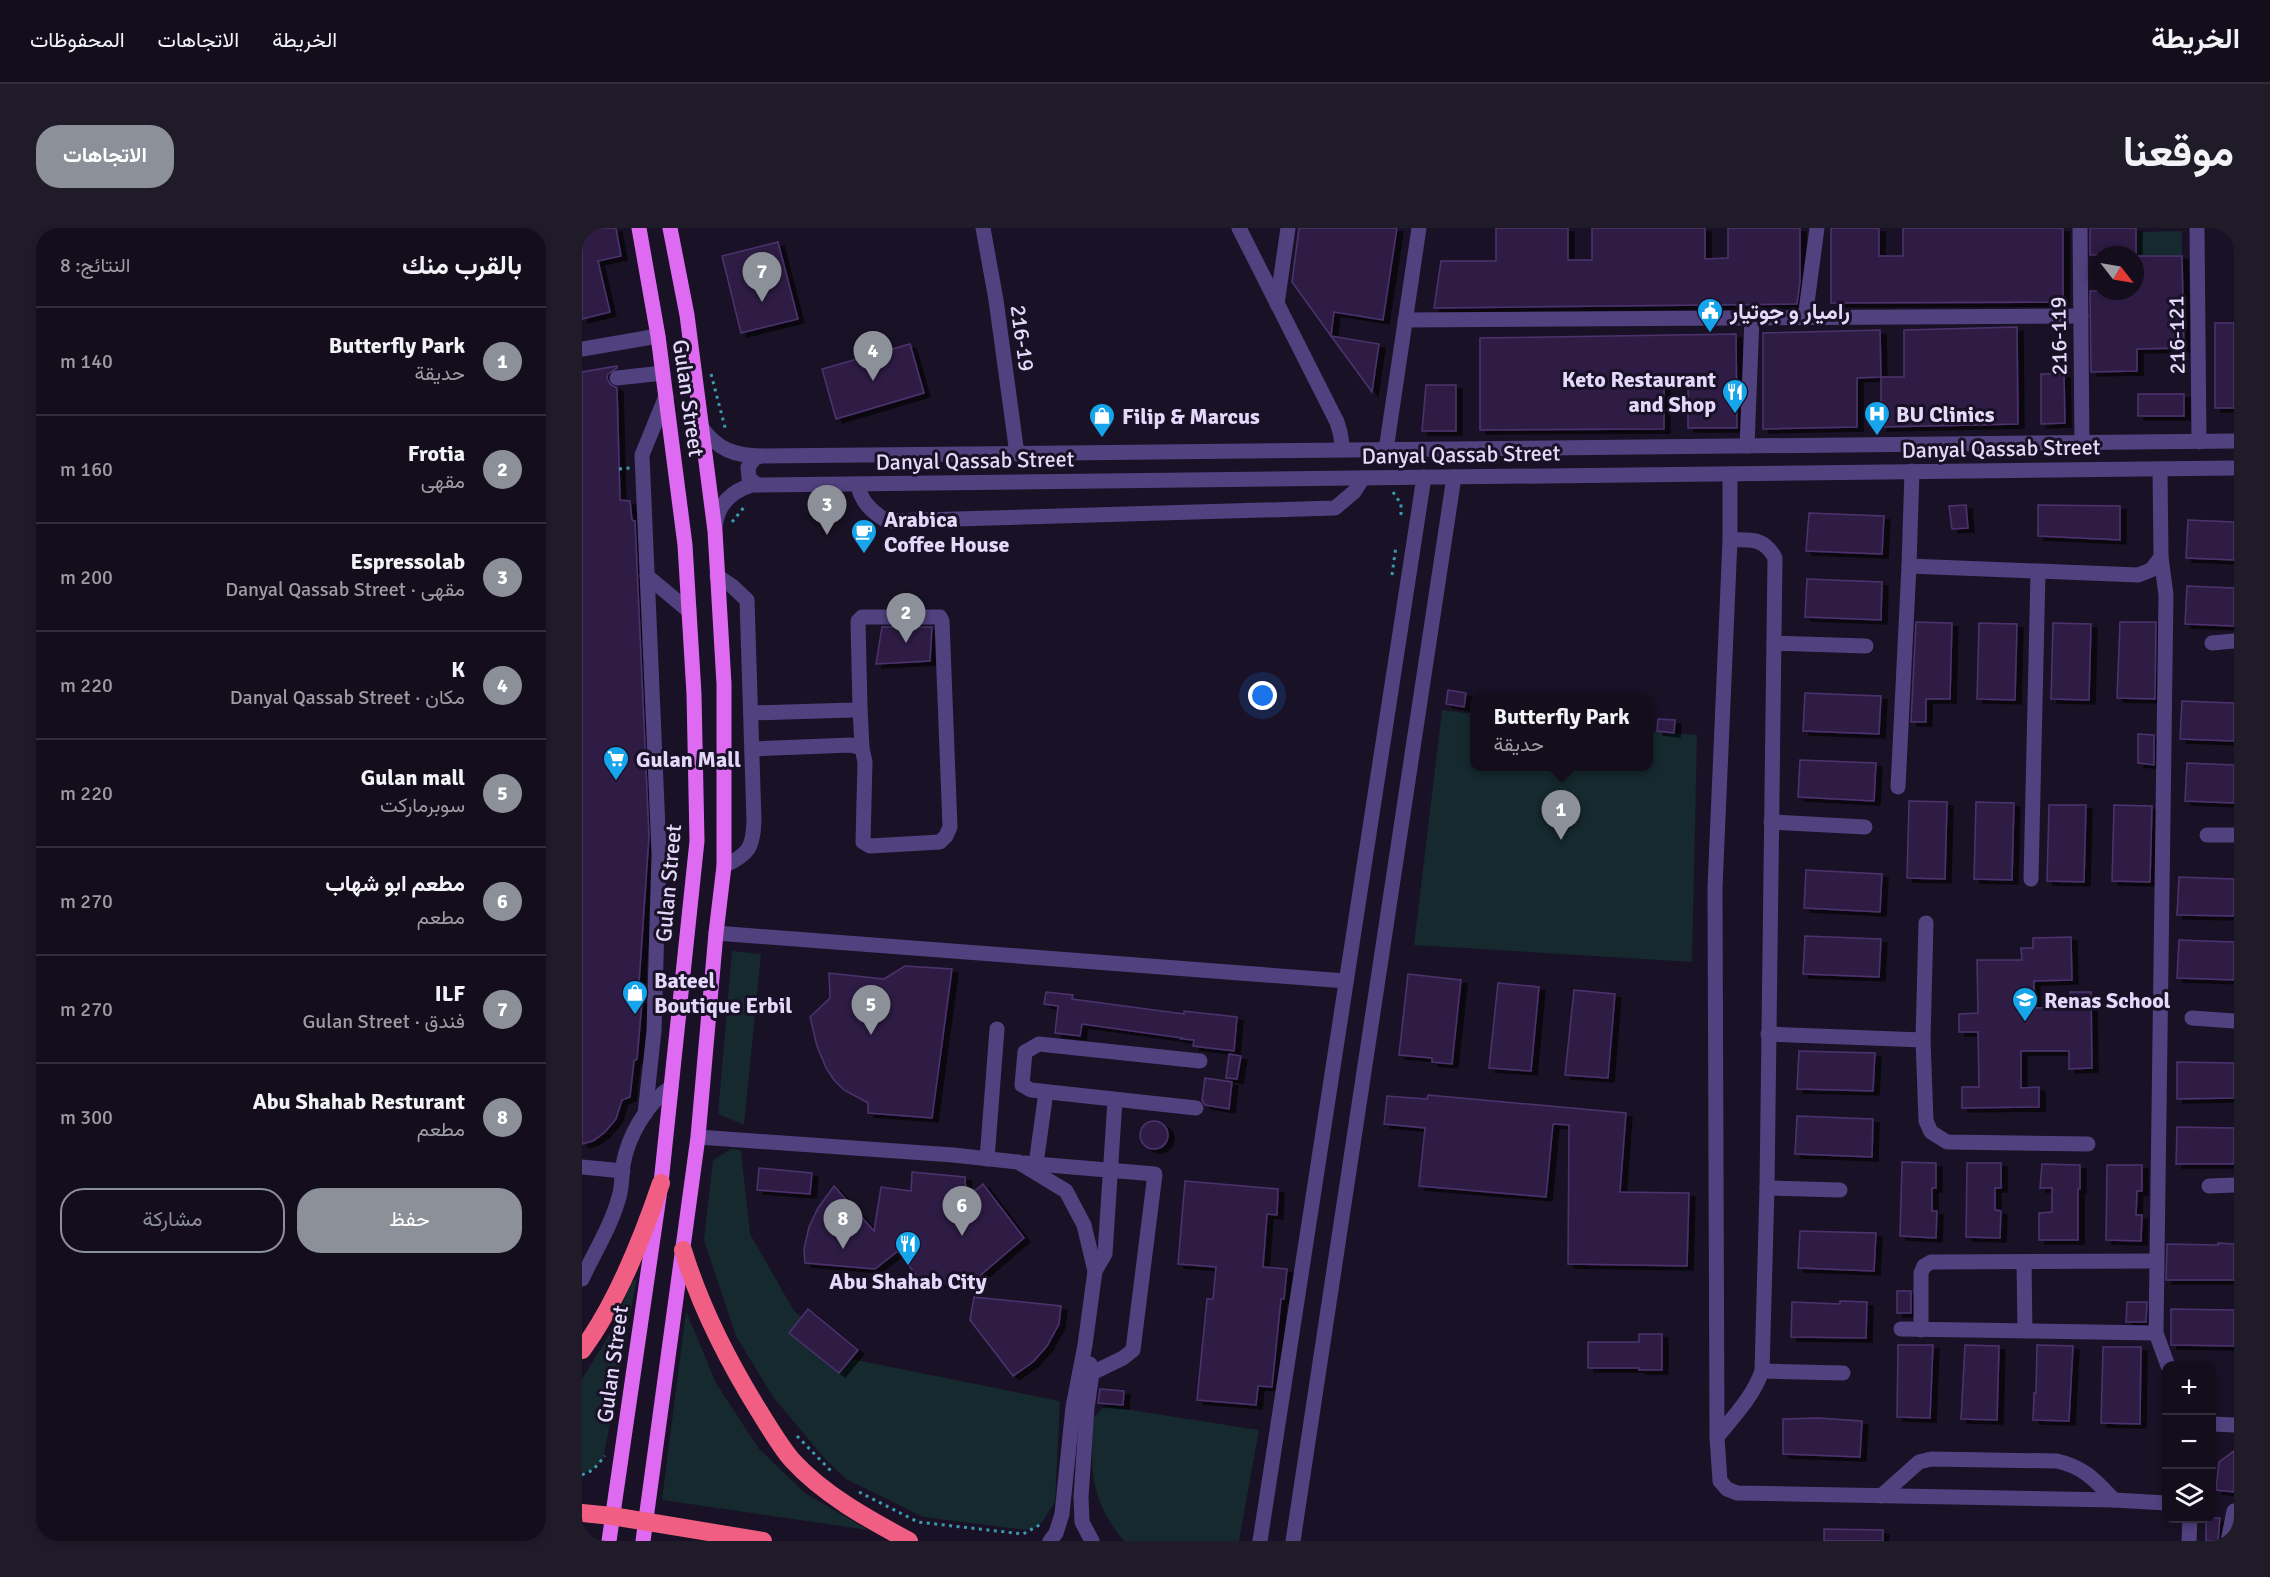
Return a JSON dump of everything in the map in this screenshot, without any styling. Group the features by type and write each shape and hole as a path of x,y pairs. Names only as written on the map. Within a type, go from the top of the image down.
{"highway":[{"path":"582,1350 615,1296 648,1220 661,1183"},
{"path":"683,1250 692,1280 741,1382 792,1460 829,1492 869,1519 909,1541"},
{"path":"582,1513 763,1541"}],"main road":[{"name":"Gulan Street","path":"609,1541 661,1183 696,841 694,694 685,545 658,336 639,228"},
{"name":"Gulan Street","path":"643,1541 698,1137 724,866 724,684 715,531 687,315 670,228"}],"street":[{"name":"216-19","path":"983,228 996,300 1017,454"},
{"path":"1239,228 1337,423 1341,432 1343,450"},
{"path":"1277,304 1288,228"},
{"path":"1386,450 1419,228"},
{"path":"1806,318 1817,228"},
{"name":"216-119","path":"2080,228 2082,443"},
{"name":"216-121","path":"2197,228 2199,442"},
{"path":"1405,320 2081,316"},
{"path":"1747,446 1752,318"},
{"path":"582,349 658,336"},
{"path":"617,378 663,373"},
{"path":"645,1114 654,1031 659,853 642,455 666,396"},
{"name":"Danyal Qassab Street","path":"702,428 717,445 744,456 2234,441"},
{"path":"1606,475 1607,448"},
{"path":"757,485 752,482 747,472 751,462 761,456"},
{"name":"Danyal Qassab Street","path":"715,531 716,519 728,498 743,488 757,485 2234,468"},
{"path":"2160,469 2161,557 2166,595 2156,1333 2166,1361"},
{"path":"1898,788 1912,471"},
{"path":"1730,474 1730,540 1715,888 1717,1437 1720,1481 1727,1489 1737,1493 2162,1503"},
{"path":"1260,1541 1424,477"},
{"path":"1293,1541 1454,477"},
{"path":"858,485 859,495 873,512 887,521 1335,508 1354,492 1363,478"},
{"path":"1717,1437 1749,1398 1762,1371 1767,1188 1775,558 1764,544 1750,539 1730,540"},
{"path":"1909,566 2138,575 2151,570 2161,557"},
{"path":"2031,879 2038,572"},
{"path":"647,576 689,611"},
{"path":"717,576 732,585 747,600 754,820 753,843 745,854 724,866"},
{"path":"862,617 940,617 942,621 950,827 940,842 870,846 863,842 865,762 860,708 858,621 862,617"},
{"path":"2212,643 2234,641"},
{"path":"1774,643 1866,646"},
{"path":"751,713 860,708"},
{"path":"752,749 851,745 862,748"},
{"path":"1771,822 1865,826"},
{"path":"2207,835 2234,835"},
{"path":"1926,923 1923,1040 1926,1121 1930,1132 1947,1142 2088,1144"},
{"path":"716,933 1346,981"},
{"path":"2192,1018 2234,1021"},
{"path":"987,1159 997,1029"},
{"path":"1768,1034 1923,1040"},
{"path":"1196,1108 1046,1092 1031,1090 1022,1085 1025,1052 1039,1044 1200,1061"},
{"path":"582,1279 617,1202 630,1141 645,1114 671,1087"},
{"path":"1036,1164 1046,1092"},
{"path":"1095,1271 1105,1254 1115,1100"},
{"path":"698,1137 1155,1174 1133,1350 1123,1358 1092,1373"},
{"path":"1018,1162 1066,1191 1073,1200 1084,1225 1095,1271 1085,1345 1073,1407 1062,1514 1056,1533 1050,1541"},
{"path":"582,1167 623,1171"},
{"path":"2209,1186 2234,1185"},
{"path":"1767,1188 1840,1190"},
{"path":"1921,1330 1921,1273 1924,1266 1931,1262 2156,1261"},
{"path":"2024,1262 2025,1331"},
{"path":"1901,1329 2156,1333"},
{"path":"1085,1345 1092,1373 1087,1408 1081,1497 1082,1522 1092,1541"},
{"path":"1762,1371 1843,1373"},
{"path":"2216,1424 2234,1425"},
{"path":"1881,1496 1919,1462 1931,1459 2000,1460 2057,1461 2073,1464 2086,1472 2114,1500"},
{"path":"2228,1541 2234,1511"},
{"path":"2189,1541 2190,1523"}],"path":[{"path":"711,371 726,434"},
{"path":"794,1433 836,1475"},
{"path":"850,1487 918,1522 1023,1534 1043,1523 1047,1518"}],"green space":[{"path":"2182,231 2182,256 2144,256 2144,246 2136,246 2136,232"},
{"path":"1442,710 1470,714 1470,771 1653,771 1653,731 1697,735 1692,962 1414,945"},
{"path":"732,951 761,954 744,1125 718,1114"},
{"path":"731,1149 741,1150 750,1234 794,1311 851,1359 1060,1401 1055,1502 1037,1527 1026,1530 923,1517 846,1479 826,1460 773,1397 736,1336 704,1240 713,1160"},
{"path":"637,1278 603,1460 593,1469 582,1474 582,1379 614,1327 631,1283"},
{"path":"686,1311 716,1383 759,1449 805,1493 868,1530 662,1500"},
{"path":"1105,1406 1259,1430 1239,1541 1124,1541 1104,1511 1094,1483 1092,1452 1094,1417"}],"building":[{"path":"582,228 616,228 621,256 598,261 610,312 582,319"},
{"path":"1299,228 1397,228 1383,320 1334,312 1331,336 1292,282"},
{"path":"1496,228 1568,228 1568,260 1592,260 1592,228 1705,228 1705,259 1728,258 1728,228 1800,228 1800,282 1797,304 1434,308 1441,261 1496,261"},
{"path":"1831,228 1879,228 1879,256 1903,256 1903,228 2063,228 2063,302 1831,303"},
{"path":"2090,228 2136,228 2136,246 2090,246"},
{"path":"778,242 798,319 741,333 722,256"},
{"path":"2144,256 2182,256 2184,348 2137,349 2137,371 2091,372 2090,300 2144,300"},
{"path":"2215,323 2234,323 2234,408 2215,408"},
{"path":"2017,327 2018,424 1881,427 1881,377 1904,377 1904,330"},
{"path":"1880,330 1881,377 1857,378 1857,427 1763,429 1763,333"},
{"path":"1736,334 1737,428 1688,428 1688,382 1664,383 1664,429 1480,430 1480,338"},
{"path":"1331,336 1379,344 1372,392"},
{"path":"910,344 924,393 836,419 822,369"},
{"name":"Gulan Mall","path":"617,366 607,378 610,384 617,388 620,500 630,501 632,520 635,521 649,836 638,998 642,1002 637,1059 634,1061 630,1097 622,1100 616,1119 605,1132 593,1141 582,1144 582,372"},
{"path":"2041,374 2064,374 2065,423 2041,424"},
{"path":"1426,385 1456,385 1456,431 1422,431"},
{"path":"2138,394 2184,394 2184,416 2138,416"},
{"path":"1966,505 1968,528 1952,529 1949,506"},
{"path":"2038,505 2120,506 2120,540 2038,536"},
{"path":"1809,513 1884,516 1882,554 1806,551"},
{"path":"2188,520 2234,522 2234,560 2186,558"},
{"path":"1807,579 1882,582 1881,620 1805,617"},
{"path":"2187,586 2234,588 2234,626 2185,624"},
{"path":"1916,622 1952,623 1950,699 1926,699 1926,722 1911,722"},
{"path":"2120,622 2156,622 2155,699 2117,698"},
{"path":"1979,623 2017,624 2015,700 1977,699"},
{"path":"2053,623 2091,624 2089,700 2051,699"},
{"path":"882,627 932,627 930,661 876,664"},
{"path":"1448,690 1466,693 1464,707 1446,704"},
{"path":"1805,693 1881,696 1879,734 1803,731"},
{"path":"2182,701 2234,703 2234,741 2180,739"},
{"path":"1658,719 1675,720 1674,733 1657,731"},
{"path":"2138,734 2154,735 2154,765 2138,763"},
{"path":"1800,760 1876,763 1874,801 1798,797"},
{"path":"2187,763 2234,765 2234,803 2185,801"},
{"path":"1909,801 1947,802 1945,879 1907,878"},
{"path":"1976,802 2014,803 2012,880 1974,879"},
{"path":"2049,805 2086,805 2084,882 2047,881"},
{"path":"2114,805 2152,806 2150,882 2112,881"},
{"path":"1806,870 1882,874 1880,912 1804,908"},
{"path":"2179,877 2234,879 2234,916 2177,915"},
{"path":"1805,936 1881,939 1879,977 1803,974"},
{"name":"Renas School","path":"2071,937 2072,980 2034,981 2034,1008 2071,1007 2070,992 2091,992 2092,1068 2069,1069 2069,1051 2021,1051 2021,1088 2039,1087 2039,1107 1962,1108 1962,1087 1979,1087 1978,1032 1959,1032 1959,1014 1978,1013 1977,960 2022,960 2021,948 2033,948 2033,938"},
{"path":"2179,940 2234,942 2234,980 2177,978"},
{"path":"905,966 952,969 932,1118 868,1113 868,1103 844,1090 826,1068 817,1046 810,1017 830,998 829,973 884,979"},
{"path":"1408,974 1461,980 1452,1064 1432,1062 1432,1058 1399,1055"},
{"path":"1498,983 1539,987 1531,1071 1489,1068"},
{"path":"1574,990 1615,994 1608,1078 1565,1075"},
{"path":"1046,992 1073,995 1072,999 1184,1014 1184,1011 1237,1017 1234,1051 1193,1046 1194,1040 1082,1024 1080,1036 1055,1033 1058,1006 1044,1004"},
{"path":"1799,1051 1875,1053 1873,1091 1797,1089"},
{"path":"1229,1054 1241,1056 1237,1079 1226,1078"},
{"path":"2177,1062 2234,1063 2234,1098 2177,1099"},
{"path":"1205,1078 1232,1082 1229,1109 1205,1105 1202,1100"},
{"path":"1428,1095 1626,1113 1620,1192 1689,1193 1687,1266 1568,1264 1569,1125 1553,1124 1546,1197 1419,1186 1425,1128 1384,1124 1387,1096 1427,1099"},
{"path":"1797,1116 1873,1119 1872,1157 1795,1154"},
{"path":"1154,1121 1164,1125 1168,1135 1164,1145 1154,1149 1144,1145 1140,1135 1144,1125"},
{"path":"2177,1127 2234,1128 2234,1164 2176,1164"},
{"path":"1902,1162 1936,1163 1936,1188 1932,1188 1932,1211 1937,1211 1936,1238 1900,1236"},
{"path":"1967,1163 2001,1163 2001,1188 1995,1188 1995,1210 2001,1211 2000,1238 1966,1237"},
{"path":"2042,1164 2080,1165 2078,1240 2039,1240 2039,1213 2052,1212 2052,1188 2040,1188"},
{"path":"2107,1165 2142,1165 2142,1191 2137,1191 2136,1215 2142,1215 2141,1241 2106,1240"},
{"path":"759,1168 812,1173 810,1194 757,1190"},
{"path":"912,1172 965,1177 966,1198 983,1184 1024,1238 969,1285 922,1283 898,1251 875,1269 805,1263 804,1249 809,1227 818,1208 834,1186 874,1231 881,1187 911,1191"},
{"path":"1185,1181 1278,1189 1277,1215 1267,1214 1263,1267 1287,1269 1284,1299 1281,1299 1272,1387 1258,1386 1256,1405 1197,1400 1207,1299 1213,1299 1216,1267 1178,1264"},
{"path":"1800,1231 1876,1233 1874,1271 1798,1268"},
{"path":"2218,1243 2234,1244 2234,1280 2166,1280 2167,1244 2218,1245"},
{"path":"1897,1291 1911,1291 1911,1313 1897,1313"},
{"path":"974,1297 1061,1306 1059,1324 1047,1346 1033,1362 1013,1376 970,1320"},
{"path":"1840,1301 1867,1302 1866,1338 1791,1337 1792,1302 1840,1304"},
{"path":"2127,1302 2147,1302 2146,1322 2126,1322"},
{"path":"808,1309 858,1350 839,1373 789,1333"},
{"path":"2171,1309 2234,1310 2234,1346 2171,1345"},
{"path":"1639,1334 1662,1334 1662,1370 1588,1368 1588,1342 1639,1342"},
{"path":"1898,1345 1933,1345 1930,1418 1897,1417"},
{"path":"1965,1345 1999,1346 1997,1420 1961,1419"},
{"path":"2037,1345 2073,1346 2069,1421 2033,1420"},
{"path":"2103,1347 2141,1347 2140,1424 2101,1423"},
{"path":"1100,1389 1124,1391 1123,1405 1098,1403"},
{"path":"1819,1418 1862,1421 1860,1457 1783,1454 1783,1419"},
{"path":"2234,1451 2234,1492 2216,1490 2219,1462"},
{"path":"2216,1518 2220,1518 2218,1541 2206,1541 2206,1523 2216,1523"},
{"path":"1824,1529 1883,1530 1883,1541 1824,1541"}],"place":[{"name":"ILF","path":"762,302"},
{"name":"رامیار و جوتیار","path":"1710,334"},
{"name":"K","path":"873,381"},
{"name":"Keto Restaurant and Shop","path":"1735,415"},
{"name":"BU Clinics","path":"1877,437"},
{"name":"Filip & Marcus","path":"1102,439"},
{"name":"Espressolab","path":"827,535"},
{"name":"Arabica Coffee House","path":"864,555"},
{"name":"Frotia","path":"906,643"},
{"name":"Gulan Mall","path":"616,782"},
{"name":"Butterfly Park","path":"1561,840"},
{"name":"Bateel Boutique Erbil","path":"635,1016"},
{"name":"Renas School","path":"2025,1023"},
{"name":"Gulan mall","path":"871,1035"},
{"name":"مطعم ابو شهاب","path":"962,1236"},
{"name":"Abu Shahab Resturant","path":"843,1249"},
{"name":"Abu Shahab City","path":"908,1267"}]}
